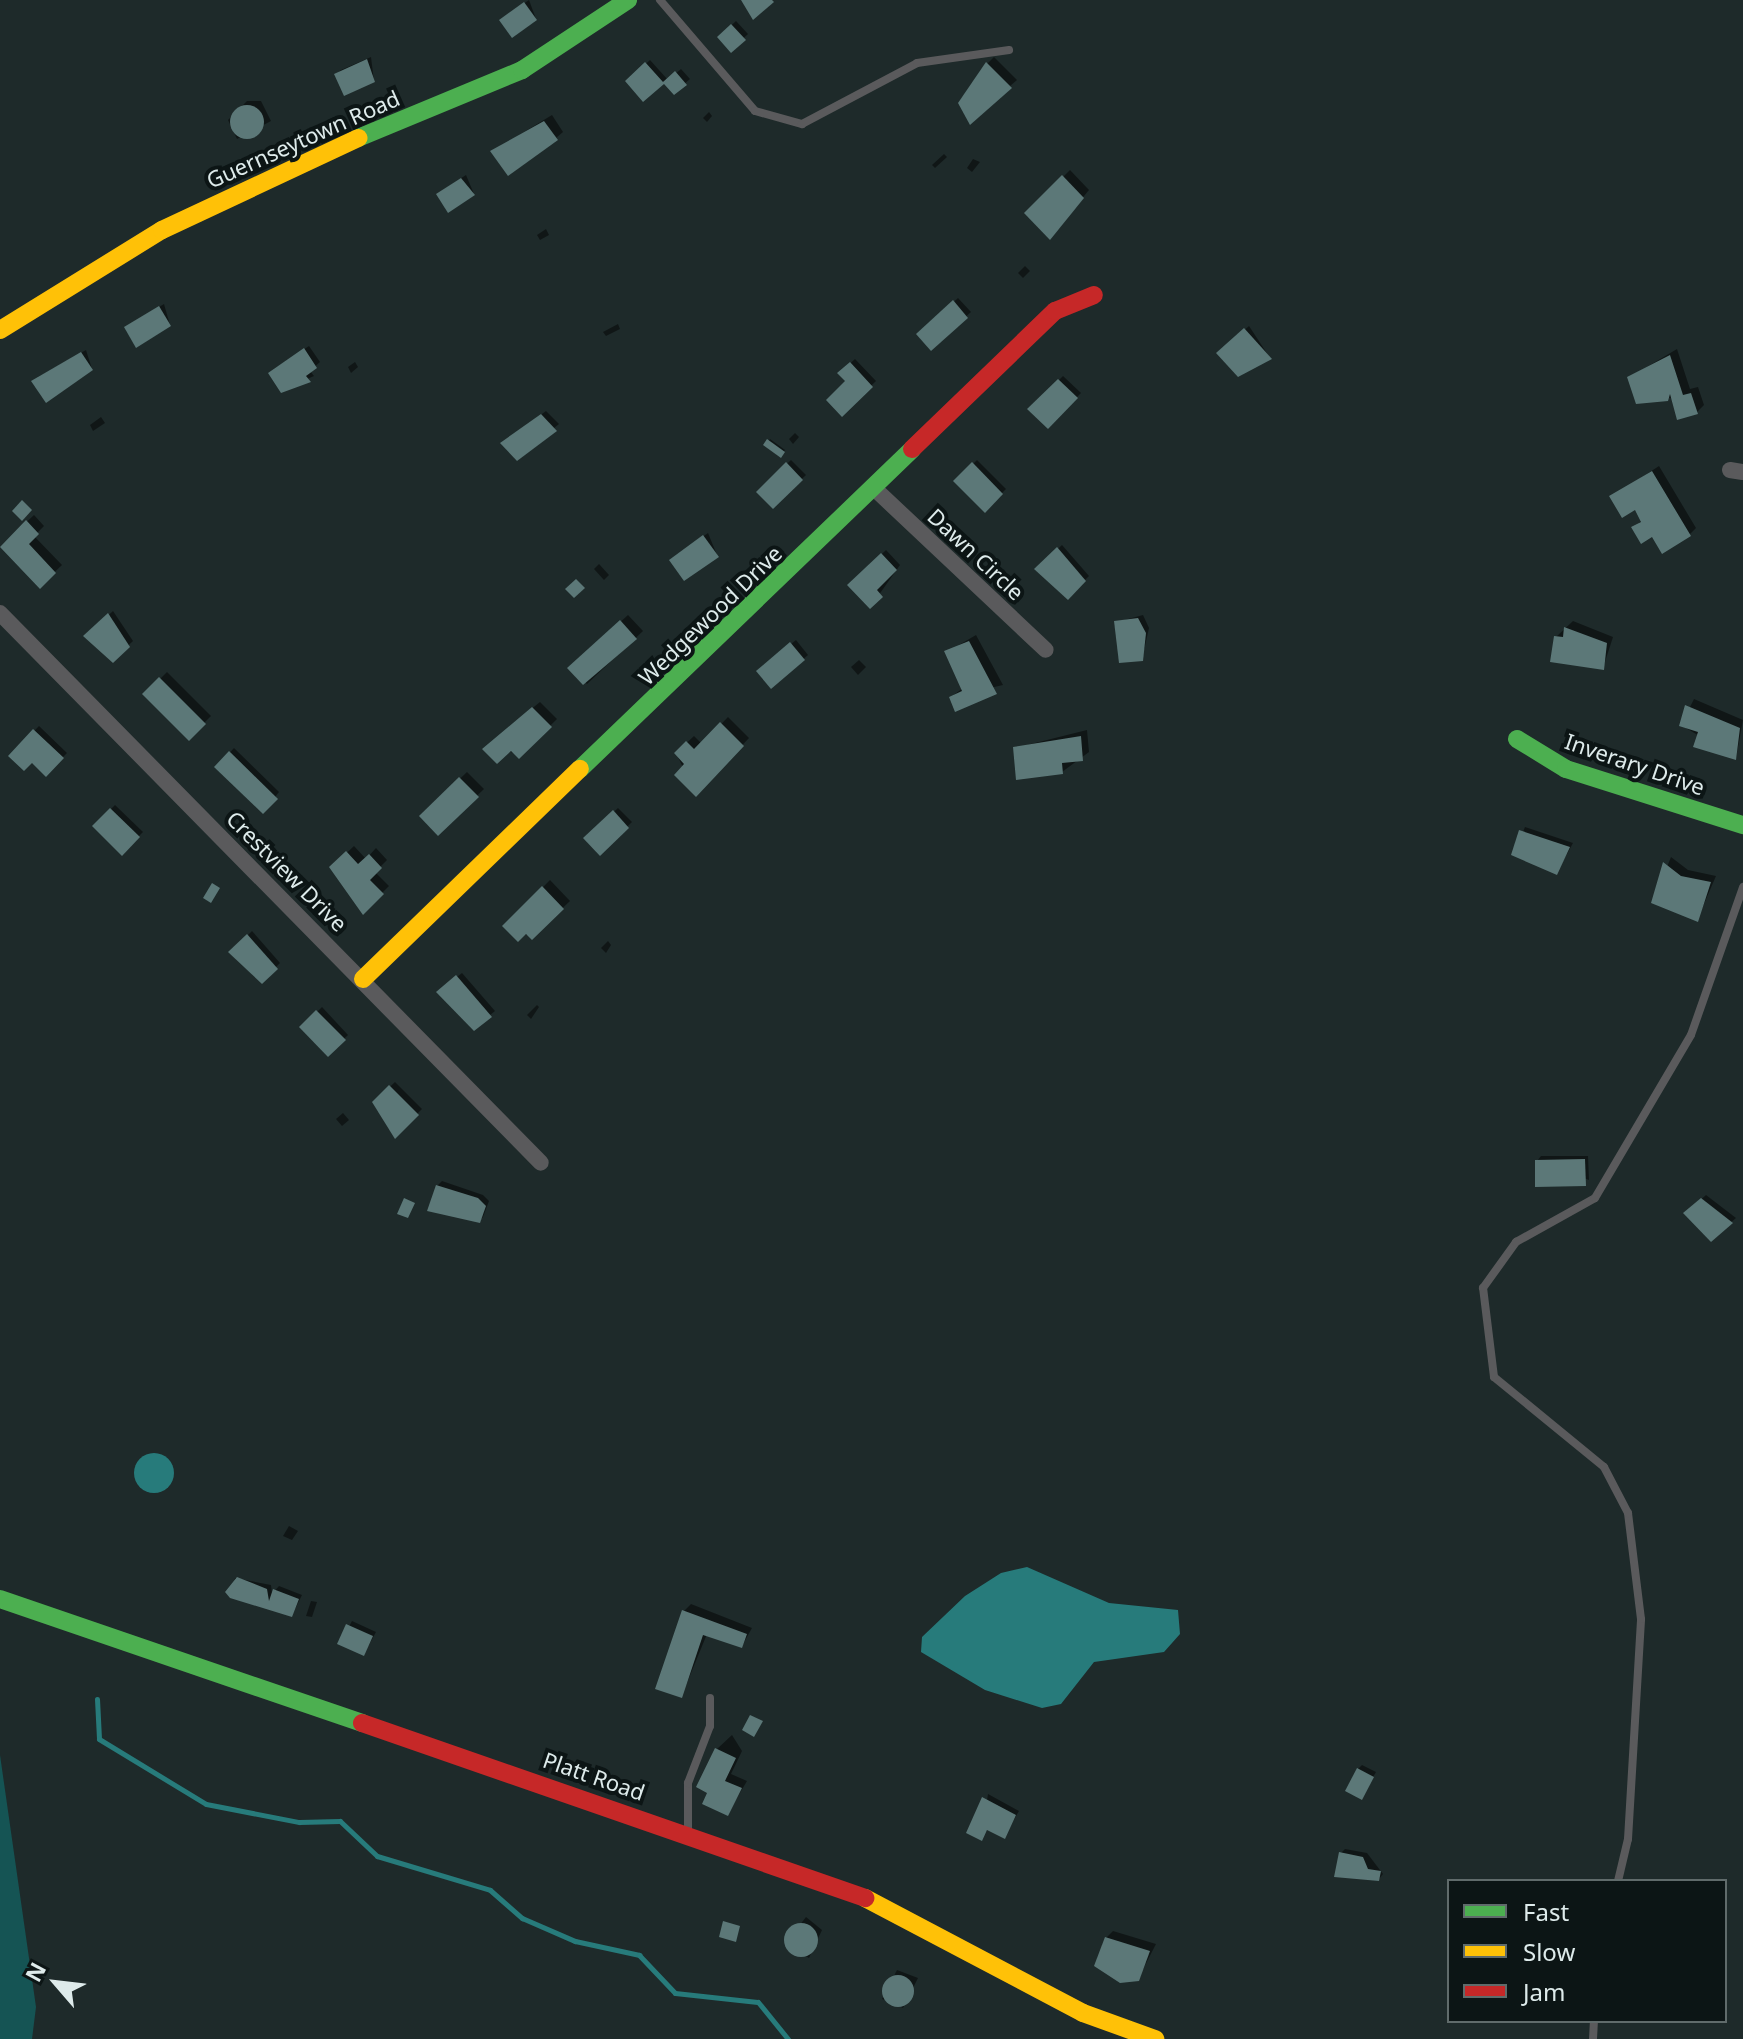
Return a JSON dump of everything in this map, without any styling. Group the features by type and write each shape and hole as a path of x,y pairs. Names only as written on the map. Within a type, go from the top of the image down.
{"street":[{"name":"Guernseytown Road","path":"0,330 162,230 270,175 522,70 628,0"},
{"name":"Wedgewood Drive","path":"363,979 876,490 1055,311 1094,295"},
{"name":"Dawn Circle","path":"876,490 1046,650"},
{"name":"Crestview Drive","path":"0,613 541,1163"},
{"name":"Inverary Drive","path":"1517,739 1566,769 1743,825"},
{"name":"Platt Road","path":"0,1599 687,1834 907,1915 1083,2013 1155,2039"}],"lane":[{"path":"660,0 755,111 802,124 917,63 1009,50"},
{"path":"1618,1879 1637,1728 1641,1619 1632,1529 1604,1467 1494,1377 1483,1288 1516,1242 1595,1198 1691,1035 1743,887"},
{"path":"687,1834 688,1783 710,1726 710,1698"}],"shaded area":[{"path":"154,1453 168,1459 174,1473 168,1487 154,1493 140,1487 134,1473 140,1459"},
{"path":"1027,1567 1109,1603 1178,1610 1180,1634 1164,1652 1094,1662 1061,1704 1042,1708 985,1690 921,1652 922,1637 965,1596 1001,1573"},
{"path":"0,1755 36,2007 32,2039 0,2039"}],"building":[{"path":"741,0 772,0 774,2 753,20"},
{"path":"524,2 537,20 512,38 499,20"},
{"path":"731,24 746,40 731,53 717,37"},
{"path":"367,59 375,82 344,96 334,74"},
{"path":"645,62 663,82 675,71 687,85 674,95 664,84 643,102 625,81"},
{"path":"986,62 1012,88 970,125 958,103"},
{"path":"247,105 259,110 264,122 259,134 247,139 235,134 230,122 235,110"},
{"path":"544,121 558,140 508,176 490,151"},
{"path":"1062,175 1084,198 1050,240 1024,213"},
{"path":"461,178 475,195 448,213 436,194"},
{"path":"953,300 968,318 931,351 916,334"},
{"path":"159,306 171,326 136,348 124,327"},
{"path":"1244,328 1272,359 1238,377 1216,353"},
{"path":"304,348 317,368 306,376 311,382 281,393 268,373"},
{"path":"81,352 93,370 46,403 31,381"},
{"path":"1670,355 1683,395 1691,393 1698,414 1677,420 1670,394 1668,401 1636,404 1627,377"},
{"path":"850,362 873,387 842,417 826,400 845,381 837,373"},
{"path":"1058,379 1078,398 1048,429 1027,409"},
{"path":"541,414 557,431 517,461 500,443"},
{"path":"767,439 785,452 781,458 763,445"},
{"path":"786,462 803,480 773,509 756,492"},
{"path":"972,462 1003,494 985,513 953,481"},
{"path":"1652,471 1691,536 1662,554 1652,537 1641,544 1631,527 1641,522 1635,510 1622,518 1609,496"},
{"path":"22,500 32,510 22,521 12,511"},
{"path":"26,520 39,534 29,544 56,573 40,589 0,547"},
{"path":"703,535 719,557 684,581 669,560"},
{"path":"1057,547 1086,581 1068,600 1034,569"},
{"path":"881,553 897,570 877,590 883,597 870,609 847,585"},
{"path":"576,579 585,588 574,598 565,589"},
{"path":"108,613 130,647 113,663 83,636"},
{"path":"1138,618 1146,633 1143,661 1119,663 1114,621"},
{"path":"620,620 637,639 583,685 567,668"},
{"path":"1564,627 1607,643 1604,670 1550,662 1554,636 1563,637"},
{"path":"969,641 997,694 955,712 949,697 962,691 944,651"},
{"path":"790,642 805,660 771,689 756,671"},
{"path":"159,677 206,724 189,741 142,694"},
{"path":"1685,705 1740,728 1736,760 1693,747 1698,732 1679,726"},
{"path":"532,707 552,727 519,759 511,751 497,764 482,749"},
{"path":"720,722 744,746 696,797 674,775 684,764 674,753 686,741 694,749"},
{"path":"33,729 64,758 46,777 32,763 24,771 8,756"},
{"path":"1081,736 1083,761 1062,763 1063,774 1016,780 1013,747"},
{"path":"229,751 278,799 263,814 214,767"},
{"path":"459,777 479,797 438,836 419,816"},
{"path":"110,808 140,837 122,856 92,826"},
{"path":"613,810 629,828 600,856 583,838"},
{"path":"1519,830 1570,847 1557,875 1511,855"},
{"path":"346,851 358,864 369,854 382,868 370,880 384,894 363,915 329,867"},
{"path":"1663,862 1681,876 1711,882 1698,922 1651,903"},
{"path":"212,883 220,888 211,903 203,898"},
{"path":"542,886 564,909 532,940 526,934 518,942 502,926"},
{"path":"247,934 278,969 262,984 228,952"},
{"path":"456,975 492,1017 474,1031 436,992"},
{"path":"316,1010 346,1040 328,1057 299,1027"},
{"path":"389,1085 419,1115 395,1139 372,1102"},
{"path":"1585,1159 1586,1186 1535,1187 1535,1160"},
{"path":"436,1185 478,1198 486,1206 480,1223 427,1211"},
{"path":"404,1198 415,1203 408,1218 397,1214"},
{"path":"1701,1198 1733,1223 1711,1242 1683,1213"},
{"path":"237,1577 267,1589 269,1601 273,1589 299,1599 292,1617 230,1598 225,1592"},
{"path":"682,1610 747,1634 742,1648 703,1635 682,1698 655,1689"},
{"path":"346,1624 373,1636 364,1656 337,1644"},
{"path":"750,1715 763,1721 754,1737 742,1730"},
{"path":"715,1748 736,1758 725,1781 742,1788 728,1816 702,1804 707,1793 696,1787"},
{"path":"1357,1768 1374,1777 1362,1800 1345,1791"},
{"path":"982,1797 1016,1815 1005,1839 987,1830 982,1841 966,1833"},
{"path":"1339,1852 1363,1857 1368,1869 1381,1871 1379,1881 1334,1877"},
{"path":"723,1921 740,1926 736,1942 719,1937"},
{"path":"801,1923 813,1928 818,1940 813,1952 801,1957 789,1952 784,1940 789,1928"},
{"path":"1105,1937 1150,1951 1139,1981 1120,1983 1094,1966"},
{"path":"898,1975 909,1980 914,1991 909,2002 898,2007 887,2002 882,1991 887,1980"}],"waterway":[{"path":"97,1699 99,1739 206,1804 299,1822 340,1821 377,1856 490,1890 522,1918 575,1941 639,1955 675,1993 758,2002 788,2039"}],"traffic: fast":[{"path":"358,138 522,70 628,0"},
{"path":"580,769 912,449"},
{"path":"1517,739 1566,769 1743,825"},
{"path":"0,1599 362,1723"}],"traffic: slow":[{"path":"0,330 162,230 358,138"},
{"path":"363,979 580,769"},
{"path":"865,1898 1083,2013 1155,2039"}],"traffic: jam":[{"path":"912,449 1055,311 1094,295"},
{"path":"362,1723 865,1898"}]}
